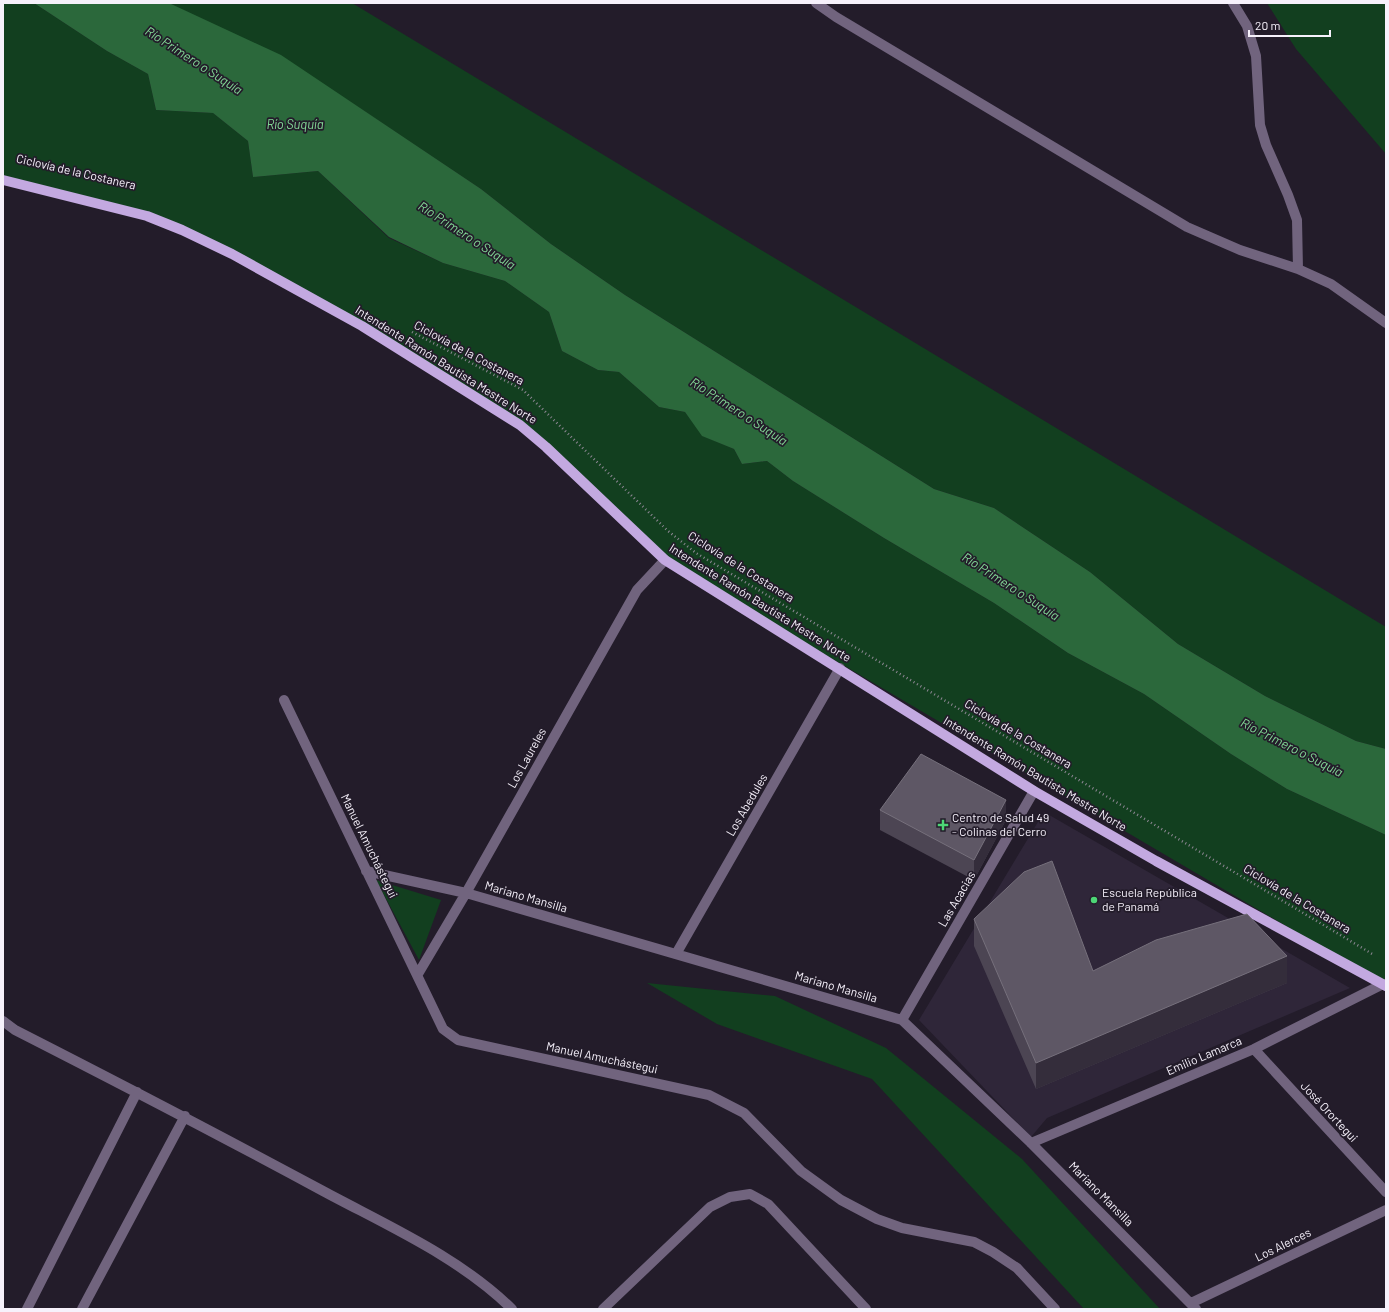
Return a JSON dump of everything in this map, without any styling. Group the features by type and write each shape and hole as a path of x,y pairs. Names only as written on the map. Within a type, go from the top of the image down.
{"main road":[{"name":"Intendente Ramón Bautista Mestre Norte","path":"3,180 148,216 182,230 232,254 362,326 520,425 546,447 664,560 840,668 1034,791 1156,861 1384,985"}],"street":[{"path":"816,3 836,17 1187,227 1240,250 1298,269 1331,284 1386,323"},
{"path":"1233,3 1247,26 1256,56 1260,126 1266,145 1288,195 1297,220 1298,269"},
{"name":"Los Laureles","path":"418,974 466,893 637,590 664,560"},
{"name":"Los Abedules","path":"676,954 840,668"},
{"name":"Manuel Amuchástegui","path":"284,700 366,872 418,974 443,1029 458,1040 709,1095 725,1102 744,1113 801,1171 841,1200 877,1219 902,1228 974,1242 993,1252 1017,1268 1055,1309"},
{"name":"Las Acacias","path":"902,1020 1034,791"},
{"name":"Mariano Mansilla","path":"366,872 466,893 902,1020 1031,1143 1194,1306"},
{"name":"Emilio Lamarca","path":"1031,1143 1254,1049 1384,985"},
{"path":"3,1021 16,1030 185,1116 427,1246 467,1271 498,1295 512,1309"},
{"name":"José Orortegui","path":"1254,1049 1386,1192"},
{"path":"26,1309 137,1092"},
{"path":"82,1309 185,1116"},
{"path":"603,1309 710,1207 730,1197 750,1194 768,1204 866,1309"},
{"name":"Los Alerces","path":"1194,1306 1386,1210"}],"path":[{"name":"Ciclovía de la Costanera","path":"409,331 523,390 668,531 696,552 1379,958"}],"shaded area":[{"path":"3,3 34,3 107,51 148,74 156,110 213,113 248,141 253,177 318,171 389,238 443,263 505,281 549,312 562,351 598,370 619,372 659,407 685,412 703,436 734,449 742,464 767,461 793,481 884,538 994,603 1068,653 1144,694 1231,754 1287,789 1386,835 1386,985 665,560 546,447 362,326 182,230 3,180"},
{"path":"169,3 352,3 1386,627 1386,749 1356,741 1265,696 1178,644 1090,572 994,508 934,489 625,295 551,244 481,189 349,101"},
{"path":"1267,3 1386,3 1386,154 1296,49"},
{"name":"Escuela República de Panamá","path":"1044,812 1350,988 1047,1118 1031,1137 919,1020"},
{"path":"376,880 441,900 419,960"},
{"path":"647,983 775,996 886,1048 1022,1159 1160,1309 1084,1309 872,1079 717,1024"}],"water":[{"name":"Río Suquía","path":"34,3 169,3 281,55 481,189 551,244 625,295 934,489 994,508 1090,572 1178,644 1265,696 1356,741 1386,749 1386,835 1287,789 1231,754 1144,694 1068,653 994,603 884,538 793,481 767,461 742,464 734,449 702,436 685,412 659,407 619,372 598,370 562,351 549,312 505,281 443,263 389,237 318,171 253,177 248,141 213,113 156,110 148,74 107,51"}],"building":[{"name":"Centro de Salud 49 - Colinas del Cerro","path":"921,754 1006,800 974,860 880,810"},
{"path":"1052,861 1093,971 1156,940 1247,914 1287,956 1036,1063 974,919 1024,872"}],"place":[{"name":"Centro de Salud 49 - Colinas del Cerro","path":"943,825"},
{"name":"Escuela República de Panamá","path":"1094,900"}],"water label":[{"name":"Río Primero o Suquía","path":"194,60"},
{"name":"Río Primero o Suquía","path":"467,235"},
{"name":"Río Primero o Suquía","path":"739,411"},
{"name":"Río Primero o Suquía","path":"1011,586"},
{"name":"Río Primero o Suquía","path":"1292,747"}]}
